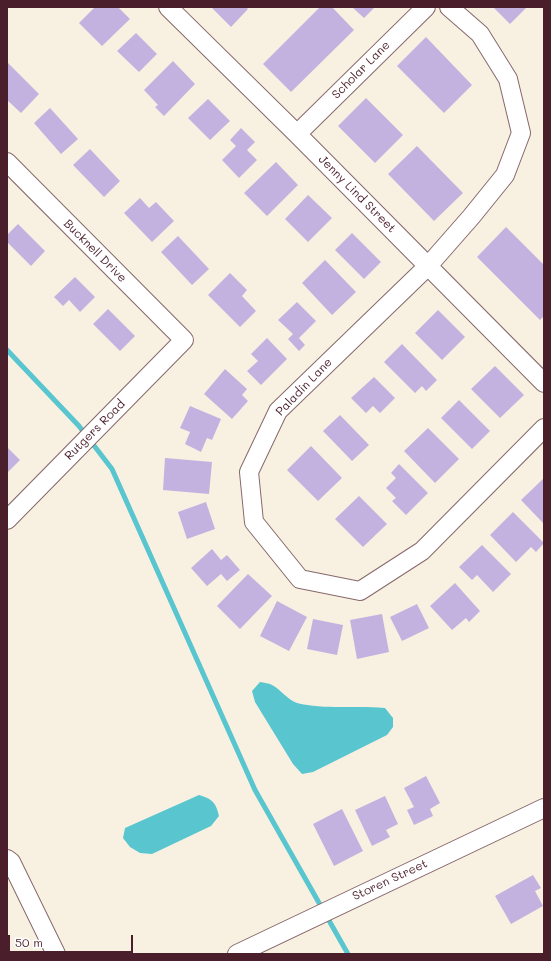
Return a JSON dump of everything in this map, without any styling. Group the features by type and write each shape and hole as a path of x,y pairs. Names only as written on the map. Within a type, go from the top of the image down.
{"street":[{"name":"Jenny Lind Street","path":"168,7 297,134 544,383"},
{"name":"Scholar Lane","path":"297,134 426,7"},
{"name":"Paladin Lane","path":"449,7 480,34 508,79 521,133 505,175 428,266 278,411 249,472 254,522 300,579 360,591 422,551 544,428"},
{"name":"Bucknell Drive","path":"7,162 184,340"},
{"name":"Rutgers Road","path":"7,520 184,340"},
{"name":"Storen Street","path":"237,954 544,808"},
{"path":"7,859 10,862 56,954"}],"water":[{"path":"260,682 272,685 297,703 329,707 385,708 393,718 393,727 387,735 313,772 302,774 293,764 255,702 252,691"},
{"path":"199,795 207,798 215,804 219,816 211,826 152,854 140,853 130,847 123,838 125,828"}],"building":[{"path":"95,7 118,7 130,19 102,46 79,23"},
{"path":"211,7 246,7 248,9 231,27"},
{"path":"320,7 332,7 354,30 291,92 263,64"},
{"path":"352,7 375,7 364,18"},
{"path":"493,7 527,7 510,24"},
{"path":"136,33 157,54 139,72 117,51"},
{"path":"426,37 472,85 444,113 397,66"},
{"path":"173,61 195,84 164,116 155,107 158,105 144,90"},
{"path":"7,62 39,94 21,113 7,100"},
{"path":"366,98 403,135 375,163 338,126"},
{"path":"208,99 230,121 210,140 188,118"},
{"path":"50,108 78,139 61,154 34,123"},
{"path":"241,128 255,142 247,150 257,160 239,178 222,160 236,146 230,140"},
{"path":"417,146 463,193 434,221 388,174"},
{"path":"90,149 120,181 104,197 73,165"},
{"path":"276,162 298,185 267,216 244,193"},
{"path":"308,195 332,218 308,242 285,219"},
{"path":"140,198 149,208 156,202 174,221 152,242 124,213"},
{"path":"18,224 45,251 31,266 7,242 7,235"},
{"path":"506,227 544,265 544,316 540,320 477,257"},
{"path":"352,233 381,262 364,279 335,250"},
{"path":"178,236 209,269 192,285 161,252"},
{"path":"325,260 356,292 332,315 302,283"},
{"path":"230,273 247,290 242,296 256,311 240,327 208,295"},
{"path":"75,277 95,297 80,312 69,300 63,306 54,297"},
{"path":"297,302 316,321 299,338 305,345 299,351 288,339 293,334 278,320"},
{"path":"108,309 135,336 120,351 93,324"},
{"path":"438,310 465,337 442,360 415,333"},
{"path":"267,338 287,359 261,385 247,371 258,361 251,354"},
{"path":"402,344 437,380 426,391 422,386 415,393 384,362"},
{"path":"495,366 524,395 500,418 471,389"},
{"path":"225,369 247,389 242,395 248,401 232,419 204,394"},
{"path":"374,377 395,398 380,413 373,406 366,413 351,398"},
{"path":"459,400 490,431 472,449 441,418"},
{"path":"190,406 221,419 212,440 207,438 201,452 185,444 190,432 180,428"},
{"path":"340,415 369,445 352,461 323,431"},
{"path":"428,428 459,459 435,483 404,451"},
{"path":"311,446 342,478 318,501 287,470"},
{"path":"7,447 20,460 7,473"},
{"path":"165,458 212,462 209,494 163,490"},
{"path":"399,464 428,493 406,515 392,501 396,498 386,488 396,478 391,473"},
{"path":"544,478 544,524 521,500"},
{"path":"359,496 387,524 363,547 335,519"},
{"path":"206,502 215,529 187,539 178,512"},
{"path":"513,512 544,543 536,552 531,547 516,562 490,535"},
{"path":"482,545 511,574 493,592 477,575 472,580 459,567"},
{"path":"212,549 221,560 227,555 240,570 227,581 221,574 207,586 191,568"},
{"path":"248,574 272,596 240,629 217,606"},
{"path":"455,583 480,611 469,622 466,618 452,630 430,606"},
{"path":"277,601 307,617 289,651 260,636"},
{"path":"417,604 429,628 402,641 390,617"},
{"path":"382,614 389,652 357,659 350,620"},
{"path":"313,619 343,625 337,655 307,649"},
{"path":"426,776 440,803 430,809 433,816 414,825 407,810 414,807 404,788"},
{"path":"385,796 398,824 386,830 390,837 372,846 355,810"},
{"path":"342,809 363,851 334,866 313,824"},
{"path":"533,875 541,888 535,891 543,906 511,924 495,896"}],"waterway":[{"path":"7,350 79,426 112,469 255,790 348,954"}]}
